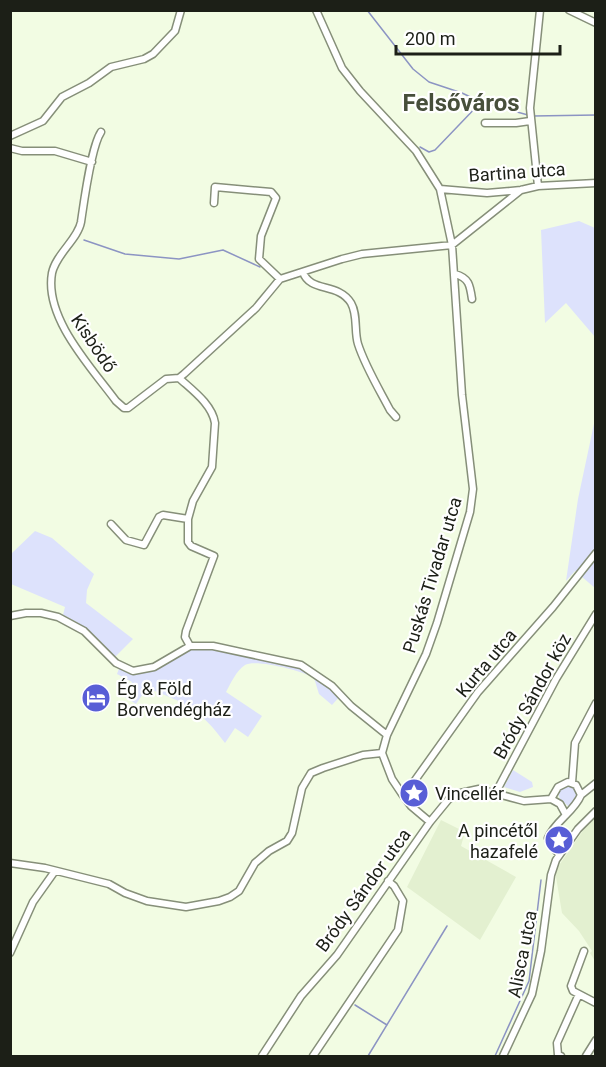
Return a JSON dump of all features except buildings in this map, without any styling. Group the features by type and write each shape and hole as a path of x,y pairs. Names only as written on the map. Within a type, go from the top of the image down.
{"street":[{"path":"10,136 43,121 62,97 111,67 144,59 153,54 176,30 182,10"},
{"path":"316,10 342,68 360,91 416,151 440,189"},
{"path":"538,186 530,108 540,10"},
{"path":"570,10 596,23"},
{"path":"485,123 530,121"},
{"name":"Kisbödő","path":"100,132 79,230 69,241 52,273 51,291 54,308 63,326 116,401 124,408 128,408 166,379 179,378 256,309 280,279"},
{"path":"10,148 22,151 56,151 92,162"},
{"name":"Bartina utca","path":"440,189 487,192 596,183"},
{"path":"214,203 215,187 272,192 276,198 261,236 259,259 280,279 363,254 452,245 521,190"},
{"name":"Puskás Tivadar utca","path":"382,753 387,735 426,654 437,623 470,512 473,489 462,394 452,245 440,189"},
{"path":"303,272 307,281 338,291 352,305 358,344 390,410 396,417"},
{"path":"455,274 465,277 468,281 472,298"},
{"path":"179,378 201,398 214,416 215,423 212,467 193,501 188,519 188,542 191,546 214,556 186,631 185,637 189,646"},
{"path":"111,524 126,540 144,545 159,517 163,515 188,519"},
{"name":"Kurta utca","path":"402,794 413,783 478,692 553,607 596,553"},
{"path":"10,616 42,613 58,617 84,631 120,666 133,671 154,667 189,646 213,646 301,665 332,687 351,706 387,735"},
{"name":"Bródy Sándor köz","path":"495,794 556,679 596,614"},
{"path":"572,783 575,743 596,703"},
{"path":"10,863 109,884 147,901 186,907 230,897 239,891 255,862 287,841 292,833 302,788 311,773 363,755 382,753 392,779 402,794 411,806 430,822"},
{"path":"566,815 560,804 551,799 558,787 564,783 572,783 580,789 581,795"},
{"path":"560,854 550,846 548,838 552,830 577,803 581,795 596,783"},
{"name":"Bródy Sándor utca","path":"261,1056 301,996 337,955 430,822 448,800 456,794 479,789 524,801 551,799"},
{"name":"Alisca utca","path":"503,1056 532,994 541,951 551,875 560,854 578,828 596,811"},
{"path":"10,953 33,902 55,871"},
{"path":"313,1056 398,930 403,901 388,881"},
{"path":"584,951 571,986 573,991 596,1003"},
{"path":"561,1056 558,1055 557,1043 579,994"},
{"path":"586,1056 596,1040"},
{"path":"554,1056 557,1049"}],"shaded area":[{"path":"579,221 595,228 595,337 566,303 545,323 541,230"},
{"path":"595,419 595,588 575,571 566,581 578,499"},
{"path":"35,531 52,538 94,574 87,590 86,603 133,639 115,657 79,623 63,615 65,607 11,584 11,554"},
{"path":"190,646 213,646 301,665 341,695 332,705 319,694 314,678 308,675 269,665 245,665 236,674 226,692 262,716 248,737 235,728 225,743 200,715 172,698 147,688 136,704 123,696 132,682 117,674 120,666 143,671"},
{"path":"513,770 532,782 533,787 520,792 504,787"},
{"path":"565,785 572,786 577,794 571,806 560,799 558,794"},
{"path":"595,817 595,961 590,953 592,951 579,931 562,913 555,871"},
{"path":"441,820 465,832 461,846 516,877 480,940 407,887"}],"waterway":[{"path":"367,10 413,69 429,82 481,102 528,115"},
{"path":"420,147 429,152 435,150 481,102"},
{"path":"533,116 596,115"},
{"path":"84,240 125,254 179,259 223,250 260,267"},
{"path":"495,1056 529,981 541,880"},
{"path":"368,1056 447,926"},
{"path":"355,1005 387,1025"}],"place":[{"name":"Ég & Föld Borvendégház","path":"96,698"},
{"name":"Vincellér","path":"414,793"},
{"name":"A pincétől hazafelé","path":"559,840"}],"district":[{"name":"Felsőváros","path":"461,103"}]}
